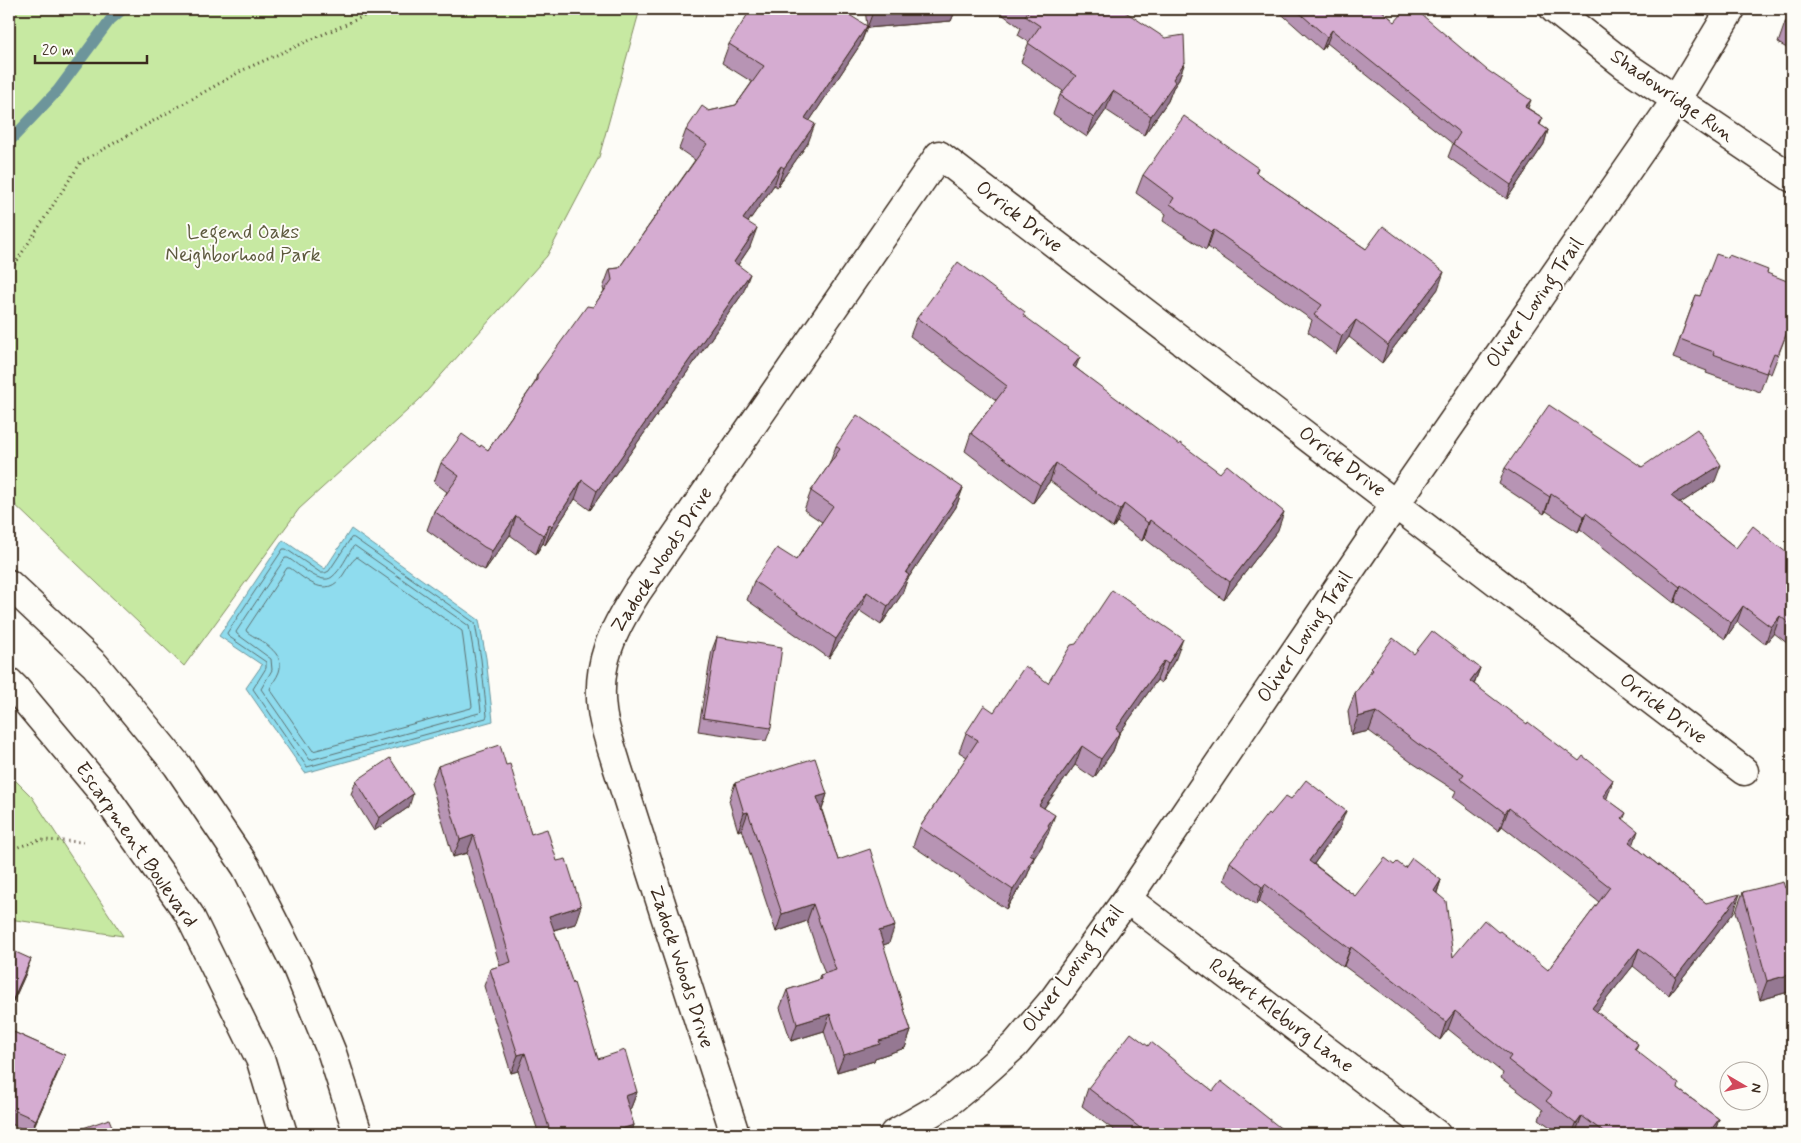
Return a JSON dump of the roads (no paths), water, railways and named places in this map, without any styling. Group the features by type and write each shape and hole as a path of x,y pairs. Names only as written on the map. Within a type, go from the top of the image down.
{"street":[{"name":"Shadowridge Run","path":"1554,9 1626,66 1792,178"},
{"name":"Oliver Loving Trail","path":"894,1134 946,1104 978,1079 1014,1045 1054,999 1127,899 1396,503 1676,100 1731,9"},
{"name":"Orrick Drive","path":"939,155 1744,771"},
{"name":"Zadock Woods Drive","path":"734,1134 617,766 602,711 602,668 613,634 637,592 939,155"},
{"path":"9,584 95,665 177,766 246,867 297,968 332,1053 358,1134"},
{"name":"Escarpment Boulevard","path":"9,682 103,793 189,914 261,1061 283,1134"},
{"name":"Robert Kleburg Lane","path":"1127,899 1436,1134"}],"water":[{"path":"351,529 479,620 486,658 493,721 305,773 246,688 262,665 219,636 283,540 325,569"}],"waterway":[{"path":"9,142 58,90 110,20 123,9"}],"park label":[{"name":"Legend Oaks Neighborhood Park","path":"243,244"}]}
